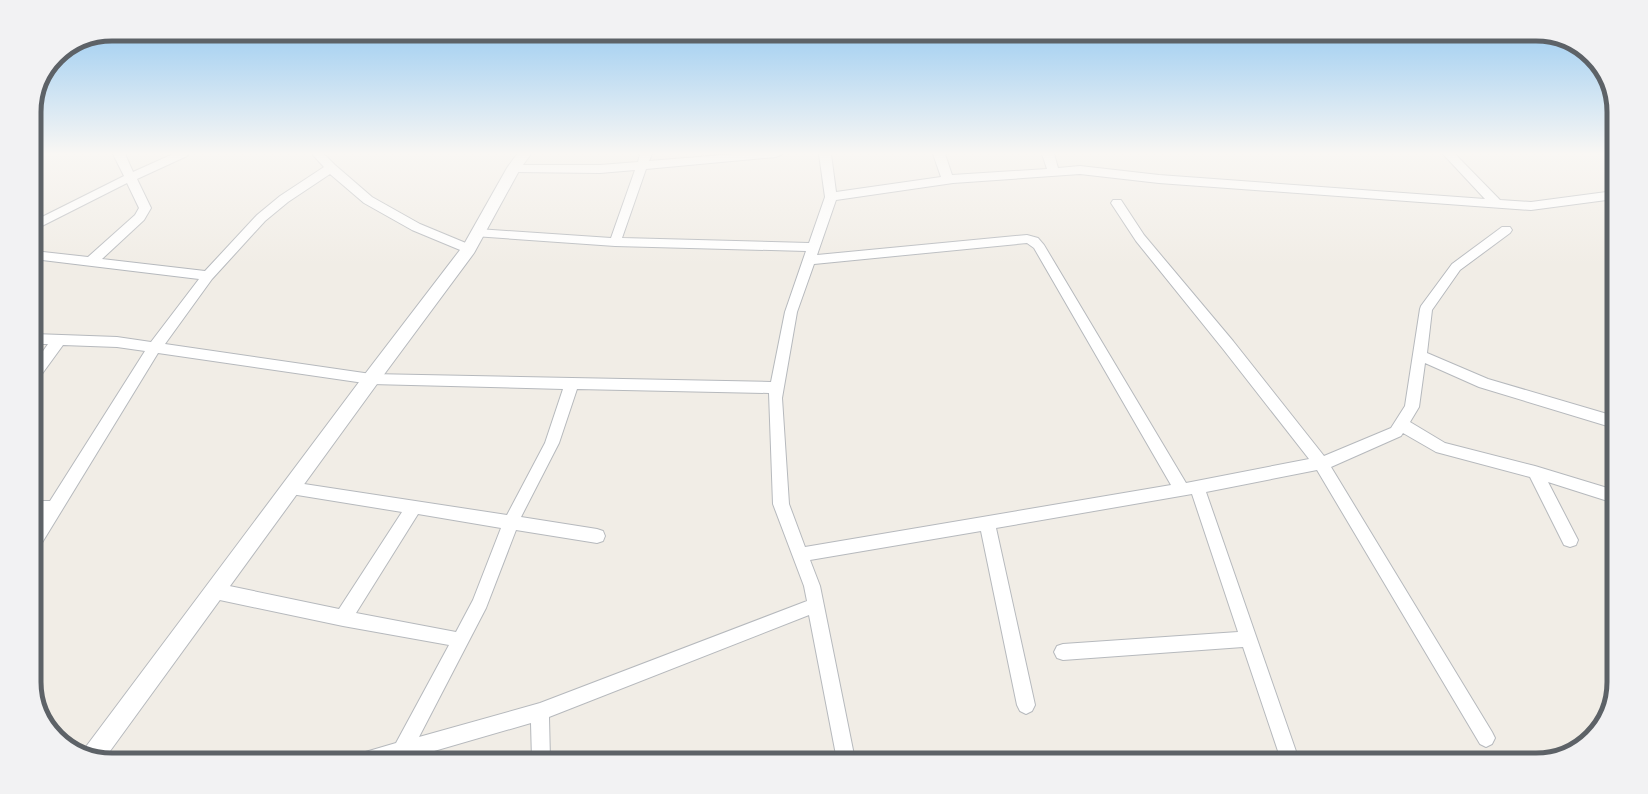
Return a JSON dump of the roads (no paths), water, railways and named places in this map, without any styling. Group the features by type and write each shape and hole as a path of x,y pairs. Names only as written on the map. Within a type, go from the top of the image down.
{"street":[{"path":"41,222 103,191"},
{"path":"91,262 140,217 145,208 136,191"},
{"path":"41,529 155,347 208,276 261,218 296,191"},
{"path":"358,191 368,200 416,227 469,249"},
{"path":"96,751 371,379 469,249 502,191"},
{"path":"615,242 634,191"},
{"path":"830,191 831,197 791,312 774,398 781,504 812,586 845,753"},
{"path":"831,197 872,191"},
{"path":"1322,191 1531,206 1607,196"},
{"path":"1485,191 1497,204"},
{"path":"1117,203 1140,238 1228,345 1321,463 1486,738"},
{"path":"800,555 1190,488 1331,461 1396,432 1412,407 1426,309 1456,267 1506,230"},
{"path":"478,233 811,254 1027,239 1034,241 1038,245 1190,488 1249,639 1288,753"},
{"path":"41,256 208,276"},
{"path":"41,339 117,342 371,379 776,388"},
{"path":"41,364 59,340"},
{"path":"1419,355 1484,383 1607,420"},
{"path":"403,753 459,641 480,603 511,522 552,443 572,383"},
{"path":"1401,424 1441,448 1535,472 1607,495"},
{"path":"1535,472 1570,540"},
{"path":"291,488 597,536"},
{"path":"343,618 414,507"},
{"path":"41,508 54,508"},
{"path":"987,523 1026,705"},
{"path":"215,591 343,618 452,638 459,641"},
{"path":"408,753 540,712 815,605"},
{"path":"1063,652 1249,639"},
{"path":"540,712 541,753"}]}
